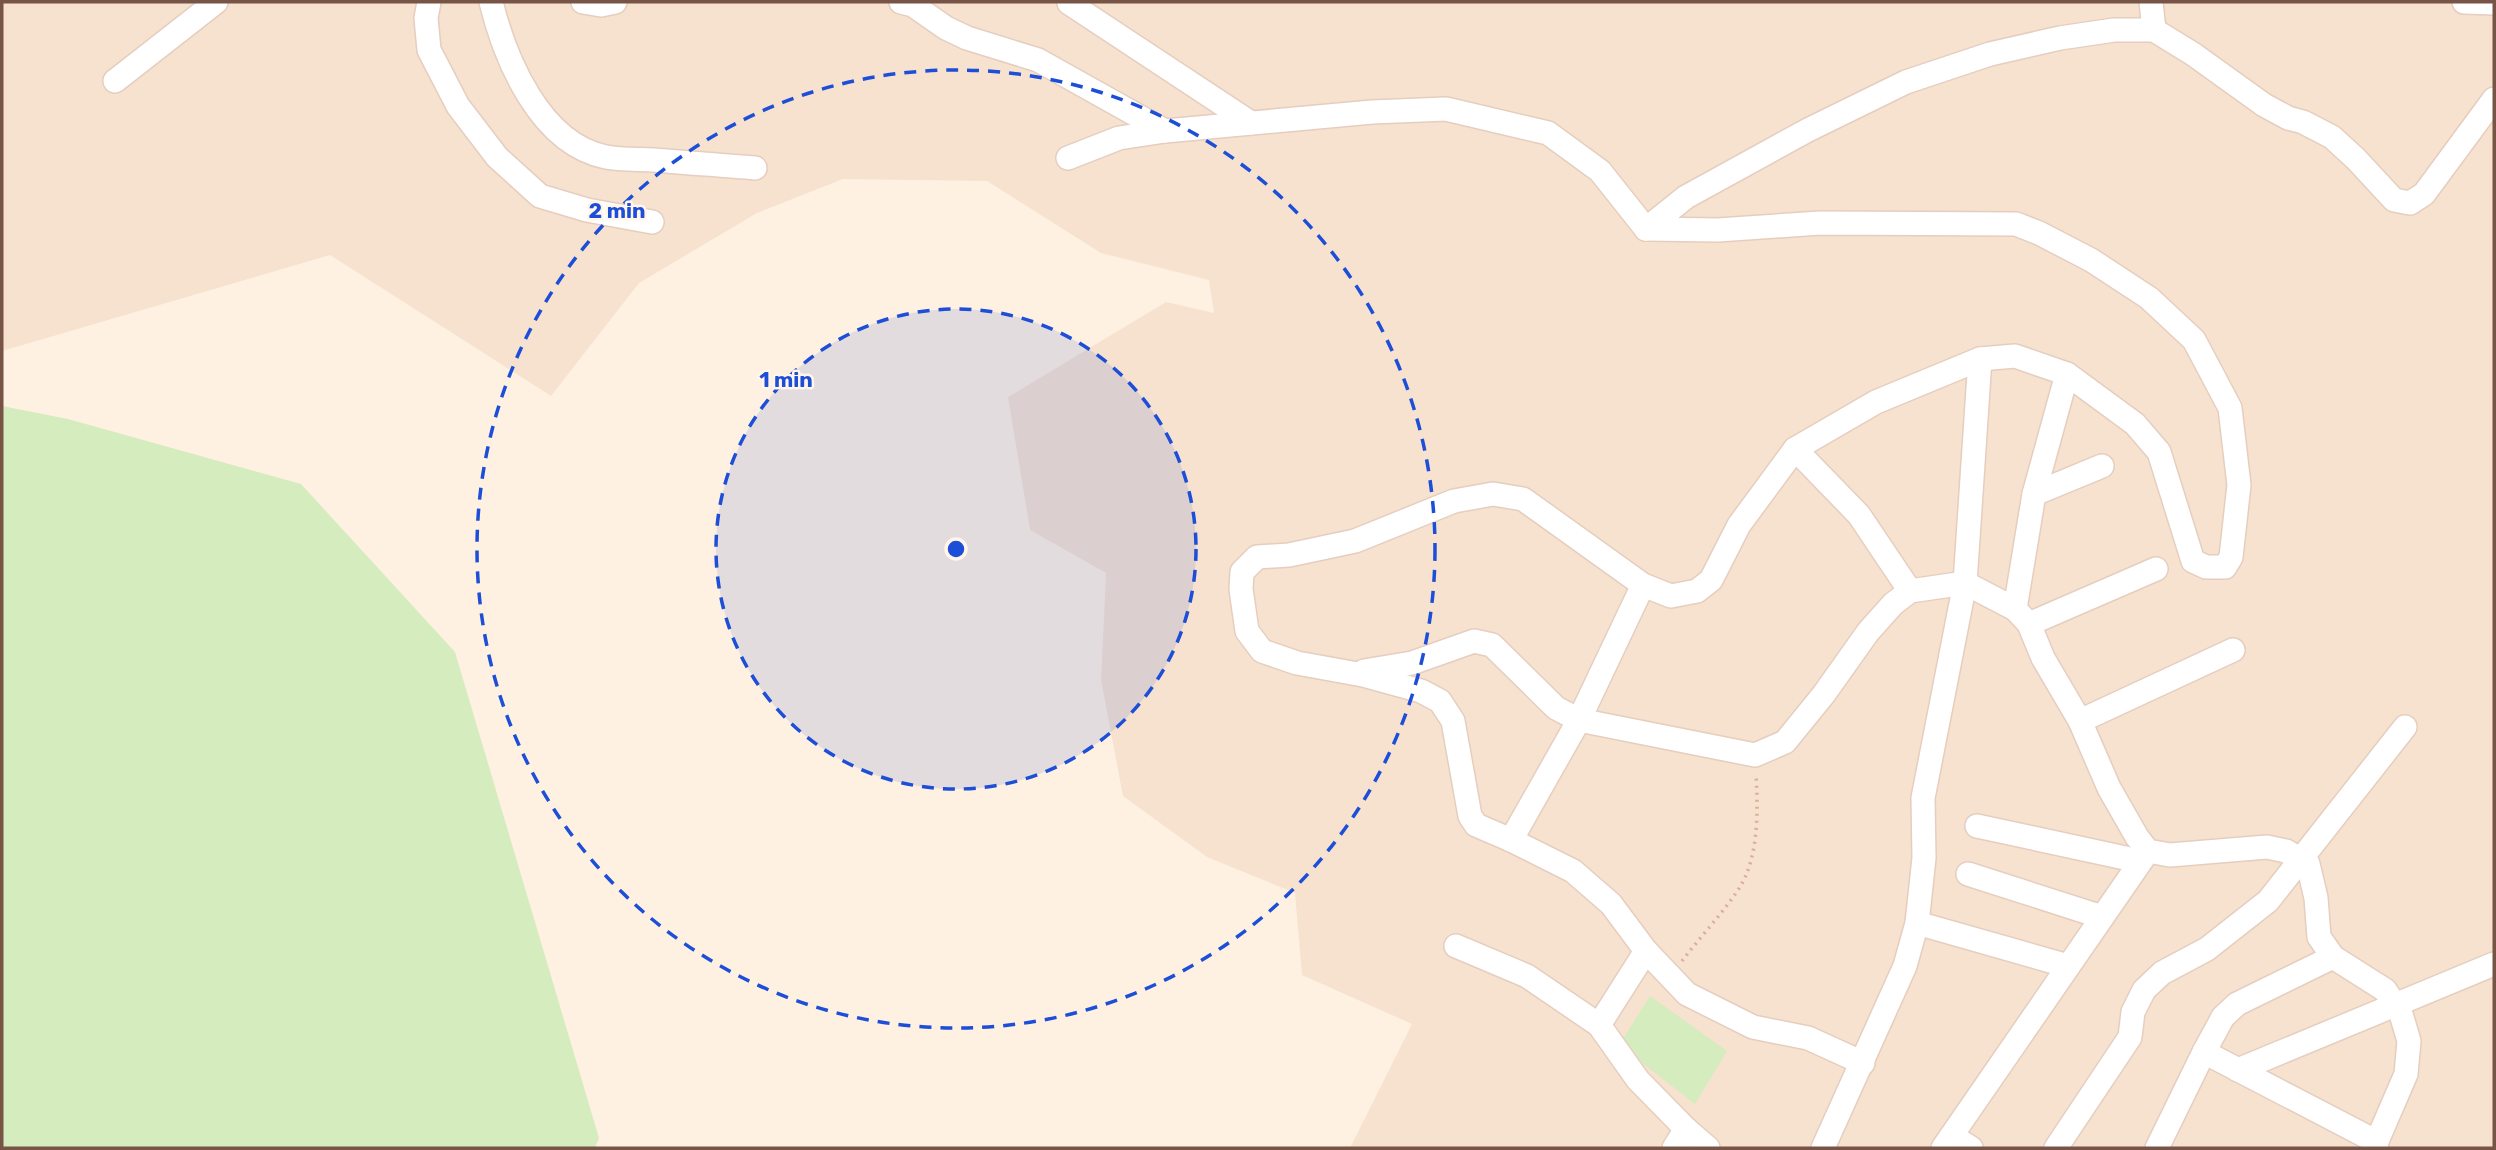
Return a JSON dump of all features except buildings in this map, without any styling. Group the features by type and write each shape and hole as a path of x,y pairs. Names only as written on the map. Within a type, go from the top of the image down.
{"street":[{"path":"115,81 216,2"},
{"path":"429,2 426,18 429,50 458,106 497,157 540,196 587,210 652,222"},
{"path":"491,2 497,27 528,97 547,121 572,142 604,157 755,168"},
{"path":"583,2 601,5 615,2"},
{"path":"901,2 914,5 946,28 967,38 1038,60 1165,131"},
{"path":"2151,2 2154,30"},
{"path":"2464,2 2494,3"},
{"path":"1069,3 1251,123"},
{"path":"1646,229 1686,197 1808,130 1906,82 1990,54 2060,38 2115,30 2154,30 2193,54 2264,105 2332,137 2356,159 2388,196 2401,203 2410,203 2424,194 2494,99"},
{"path":"1068,158 1119,138 1165,131 1372,111 1446,108 1548,133 1600,171 1646,229"},
{"path":"1646,229 1718,230 1833,223 2016,224 2091,260 2149,298 2194,340 2230,408 2239,485 2231,557 2225,567 2206,567 2193,561 2159,452 2135,424 2067,374 2015,356 1980,359 1876,402 1795,449 1740,525 1712,580 1697,592 1671,596 1643,585 1523,499 1493,494 1454,501 1355,541 1289,555 1257,557 1242,572 1241,589 1247,631 1262,651 1297,663 1354,673 1421,691 1440,701 1453,721 1470,816 1476,825 1573,871 1611,904 1646,951 1687,994 1753,1027 1808,1038 1863,1063"},
{"path":"1824,1148 1905,966 1917,923 1924,858 1923,798 1965,583 1980,359"},
{"path":"2067,374 2034,494 2022,616 2080,721 2109,788 2137,837 2143,856"},
{"path":"1795,449 1859,515 1910,591"},
{"path":"2034,494 2102,466"},
{"path":"1354,673 1412,663 1474,641 1492,645 1556,708 1579,720 1755,755 1784,742 1824,694 1868,632 1893,604 1910,591 1965,583 2022,616 2156,569"},
{"path":"1511,840 1579,720 1643,585"},
{"path":"2080,721 2233,650"},
{"path":"2056,1148 2130,1037 2133,1012 2144,990 2162,973 2207,949 2268,901 2405,727"},
{"path":"1977,826 2143,856 2267,847 2286,851 2308,864 2316,898 2319,937 2333,957 2385,989 2401,1014 2409,1041 2406,1074 2376,1145 2204,1052"},
{"path":"1955,1144 2068,966 2143,856"},
{"path":"1968,874 2102,917"},
{"path":"1917,923 2068,966"},
{"path":"1456,946 1527,976 1598,1025 1680,1139 1708,1148"},
{"path":"1598,1025 1646,951"},
{"path":"2159,1148 2204,1052 2224,1017 2237,1004 2333,957"},
{"path":"2238,1070 2494,964"}],"path":[{"path":"1670,976 1741,885 1753,851 1758,817 1755,755"}],"shaded area":[{"path":"2,2 2494,2 2494,1148 1350,1148 1412,1024 1302,975 1295,893 1207,857 1123,796 1101,680 1106,573 1030,530 1008,397 1166,302 1214,313 1209,280 1101,253 987,181 843,179 757,213 639,283 551,396 330,255 2,351"}],"green space":[{"path":"2,406 68,419 301,484 455,652 599,1138 595,1148 2,1148"},
{"path":"1650,996 1727,1051 1695,1104 1619,1045"}]}
